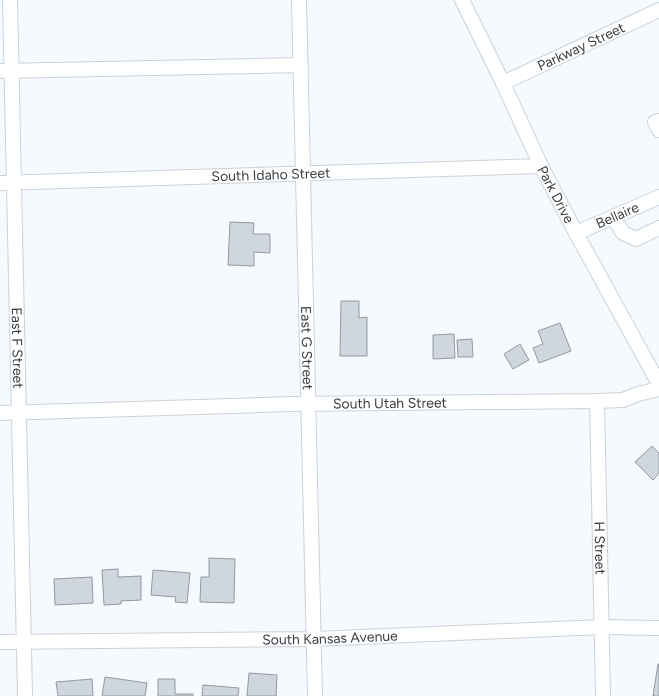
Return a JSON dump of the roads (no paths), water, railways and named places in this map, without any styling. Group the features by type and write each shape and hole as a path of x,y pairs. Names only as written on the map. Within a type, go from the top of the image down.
{"street":[{"name":"East F Street","path":"10,0 6,71 14,183 25,696"},
{"name":"East G Street","path":"299,0 315,696"},
{"name":"Park Drive","path":"462,0 503,83 541,166 659,384"},
{"name":"Parkway Street","path":"503,83 659,10"},
{"path":"6,71 301,66"},
{"path":"659,121 655,122 659,130"},
{"name":"South Idaho Street","path":"0,183 541,166"},
{"name":"Bellaire","path":"576,233 659,197"},
{"path":"613,217 623,233 636,239 659,228"},
{"name":"South Utah Street","path":"0,413 308,404 597,401 623,400 638,394 659,389"},
{"name":"H Street","path":"597,401 603,696"},
{"name":"South Kansas Avenue","path":"0,642 313,639 602,627 659,628"}]}
